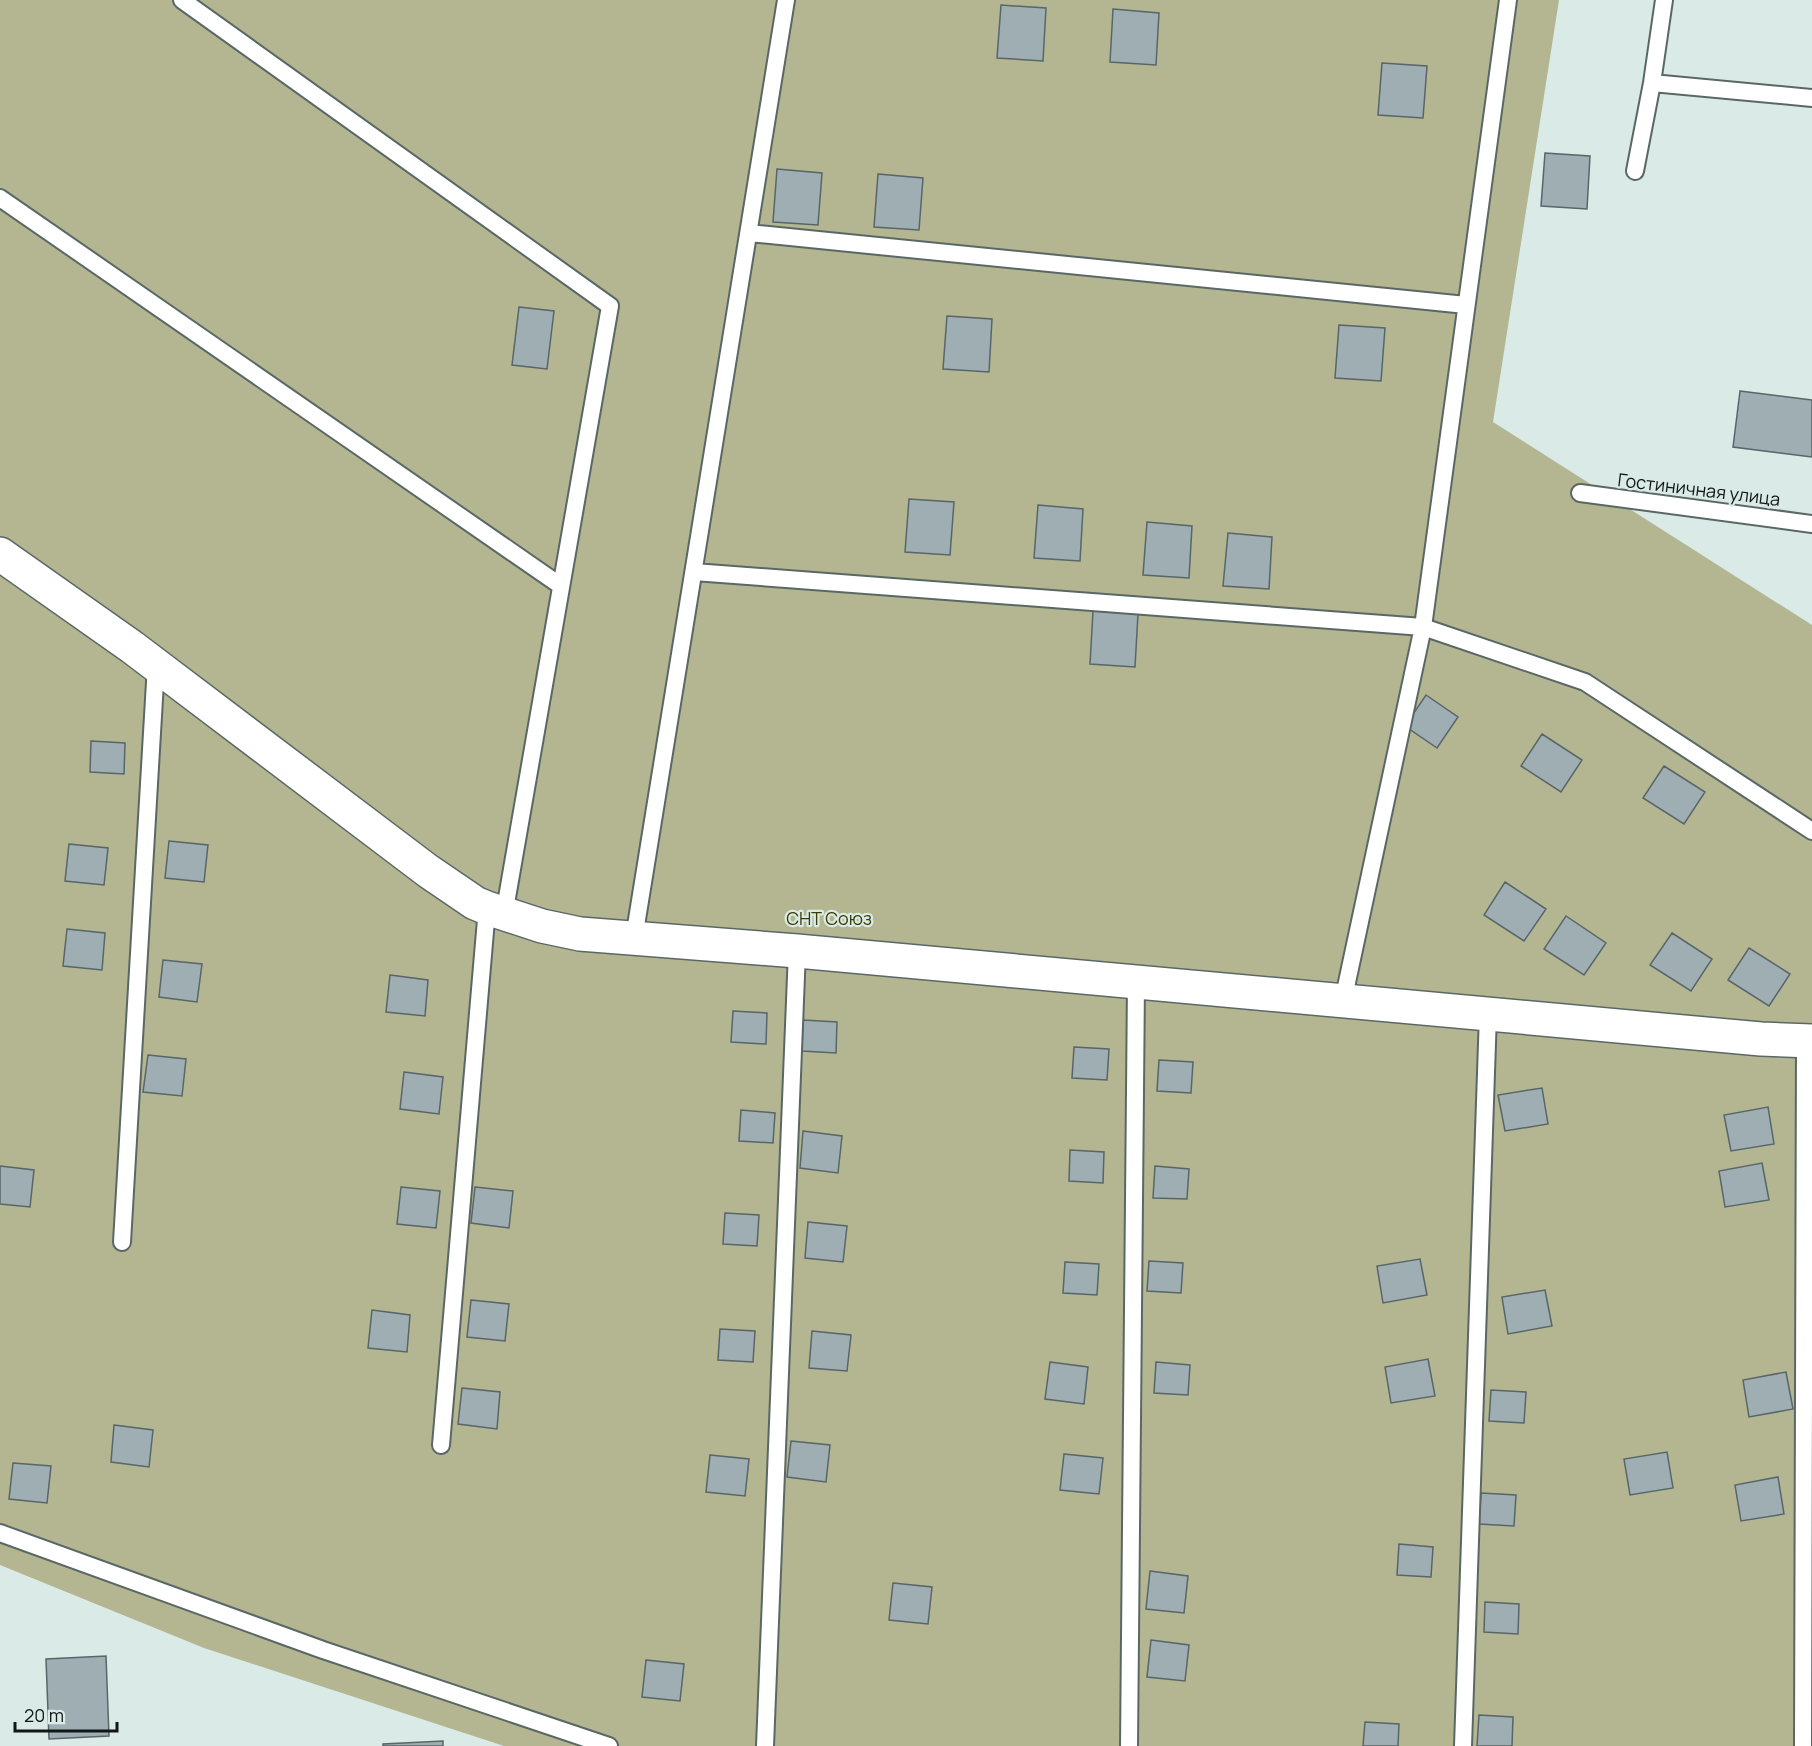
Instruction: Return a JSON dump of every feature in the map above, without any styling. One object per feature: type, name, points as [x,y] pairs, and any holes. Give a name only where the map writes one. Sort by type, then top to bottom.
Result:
[{"type":"street","points":[[0,554],[156,665],[402,853],[475,903],[542,926],[580,934],[797,951],[1761,1039],[1809,1041]]},
{"type":"lane","points":[[182,0],[610,306],[561,586],[496,912],[441,1445]]},
{"type":"lane","points":[[634,938],[786,0]]},
{"type":"lane","points":[[1343,1001],[1423,627],[1508,0]]},
{"type":"lane","points":[[1635,171],[1652,82],[1664,0]]},
{"type":"lane","points":[[1652,82],[1812,98]]},
{"type":"lane","points":[[0,198],[561,586]]},
{"type":"lane","points":[[749,233],[1466,305]]},
{"type":"lane","name":"Гостиничная улица","points":[[1580,494],[1812,524]]},
{"type":"lane","points":[[693,572],[1423,627],[1585,682],[1812,831]]},
{"type":"lane","points":[[122,1242],[156,665]]},
{"type":"lane","points":[[765,1746],[797,951]]},
{"type":"lane","points":[[1129,1746],[1136,982]]},
{"type":"lane","points":[[1463,1746],[1488,1014]]},
{"type":"lane","points":[[1803,1746],[1809,1041]]},
{"type":"lane","points":[[0,1533],[323,1650],[609,1746]]},
{"type":"green space","name":"СНТ Союз","points":[[0,0],[1559,0],[1493,422],[1812,625],[1812,1746],[504,1746],[204,1648],[0,1565]]},
{"type":"building","points":[[1001,5],[1046,8],[1043,61],[997,58]]},
{"type":"building","points":[[1113,9],[1159,13],[1156,65],[1110,62]]},
{"type":"building","points":[[1382,63],[1427,66],[1423,118],[1378,115]]},
{"type":"building","points":[[1545,153],[1590,156],[1587,209],[1541,206]]},
{"type":"building","points":[[777,169],[822,173],[818,225],[773,222]]},
{"type":"building","points":[[878,174],[923,178],[919,230],[874,227]]},
{"type":"building","points":[[519,307],[554,311],[547,369],[512,365]]},
{"type":"building","points":[[947,316],[992,319],[989,372],[943,369]]},
{"type":"building","points":[[1339,325],[1385,328],[1381,381],[1335,378]]},
{"type":"building","points":[[1740,391],[1812,400],[1812,457],[1733,447]]},
{"type":"building","points":[[909,499],[954,502],[950,555],[905,552]]},
{"type":"building","points":[[1038,505],[1083,509],[1080,561],[1034,558]]},
{"type":"building","points":[[1147,522],[1192,526],[1189,578],[1143,575]]},
{"type":"building","points":[[1228,533],[1272,537],[1269,589],[1223,586]]},
{"type":"building","points":[[1093,611],[1138,614],[1135,667],[1090,664]]},
{"type":"building","points":[[1426,695],[1458,717],[1437,748],[1405,726]]},
{"type":"building","points":[[1542,734],[1582,760],[1561,792],[1521,766]]},
{"type":"building","points":[[91,741],[125,743],[124,774],[90,772]]},
{"type":"building","points":[[1664,766],[1705,792],[1684,824],[1643,798]]},
{"type":"building","points":[[169,841],[208,845],[204,882],[165,878]]},
{"type":"building","points":[[69,844],[108,848],[104,885],[65,881]]},
{"type":"building","points":[[1505,882],[1546,909],[1524,941],[1484,915]]},
{"type":"building","points":[[1566,916],[1606,943],[1584,975],[1544,949]]},
{"type":"building","points":[[67,929],[105,933],[102,970],[63,966]]},
{"type":"building","points":[[1672,933],[1712,959],[1691,991],[1650,965]]},
{"type":"building","points":[[1749,948],[1790,974],[1769,1006],[1728,980]]},
{"type":"building","points":[[163,960],[202,964],[197,1002],[159,997]]},
{"type":"building","points":[[390,975],[428,980],[425,1016],[386,1012]]},
{"type":"building","points":[[733,1011],[767,1013],[766,1044],[731,1042]]},
{"type":"building","points":[[803,1020],[837,1022],[836,1053],[802,1051]]},
{"type":"building","points":[[1074,1047],[1109,1049],[1107,1080],[1072,1078]]},
{"type":"building","points":[[148,1055],[186,1059],[182,1096],[143,1092]]},
{"type":"building","points":[[1159,1060],[1193,1062],[1191,1093],[1157,1091]]},
{"type":"building","points":[[404,1072],[443,1077],[439,1114],[400,1109]]},
{"type":"building","points":[[1542,1088],[1548,1124],[1505,1131],[1498,1095]]},
{"type":"building","points":[[1768,1107],[1774,1144],[1731,1151],[1724,1115]]},
{"type":"building","points":[[741,1110],[775,1113],[773,1143],[739,1141]]},
{"type":"building","points":[[803,1131],[842,1136],[838,1173],[800,1168]]},
{"type":"building","points":[[1070,1150],[1104,1152],[1103,1183],[1069,1181]]},
{"type":"building","points":[[1762,1163],[1769,1200],[1725,1207],[1719,1171]]},
{"type":"building","points":[[0,1166],[34,1170],[30,1207],[0,1204]]},
{"type":"building","points":[[1155,1166],[1189,1169],[1187,1199],[1153,1198]]},
{"type":"building","points":[[401,1187],[440,1191],[436,1228],[397,1224]]},
{"type":"building","points":[[475,1187],[513,1191],[509,1228],[471,1223]]},
{"type":"building","points":[[725,1213],[759,1215],[757,1246],[723,1244]]},
{"type":"building","points":[[808,1222],[847,1226],[843,1262],[805,1258]]},
{"type":"building","points":[[1420,1259],[1427,1295],[1383,1303],[1377,1266]]},
{"type":"building","points":[[1149,1261],[1183,1263],[1181,1293],[1147,1291]]},
{"type":"building","points":[[1065,1262],[1099,1264],[1097,1295],[1063,1293]]},
{"type":"building","points":[[1545,1290],[1552,1326],[1508,1334],[1502,1297]]},
{"type":"building","points":[[471,1300],[509,1304],[505,1341],[467,1337]]},
{"type":"building","points":[[372,1310],[410,1315],[407,1352],[368,1348]]},
{"type":"building","points":[[720,1329],[755,1331],[753,1362],[718,1360]]},
{"type":"building","points":[[812,1331],[851,1335],[847,1371],[809,1368]]},
{"type":"building","points":[[1428,1359],[1435,1396],[1391,1403],[1385,1367]]},
{"type":"building","points":[[1050,1362],[1088,1367],[1084,1404],[1045,1399]]},
{"type":"building","points":[[1156,1362],[1190,1365],[1188,1395],[1154,1393]]},
{"type":"building","points":[[1786,1372],[1793,1409],[1749,1417],[1743,1380]]},
{"type":"building","points":[[462,1388],[500,1392],[497,1429],[458,1424]]},
{"type":"building","points":[[1491,1390],[1526,1392],[1524,1423],[1489,1421]]},
{"type":"building","points":[[114,1425],[153,1430],[149,1467],[111,1462]]},
{"type":"building","points":[[791,1441],[830,1445],[826,1482],[787,1477]]},
{"type":"building","points":[[1667,1452],[1673,1488],[1630,1495],[1624,1459]]},
{"type":"building","points":[[1064,1454],[1103,1458],[1099,1494],[1060,1490]]},
{"type":"building","points":[[710,1455],[749,1459],[745,1496],[706,1492]]},
{"type":"building","points":[[13,1463],[51,1466],[47,1503],[9,1499]]},
{"type":"building","points":[[1778,1477],[1784,1514],[1741,1521],[1735,1485]]},
{"type":"building","points":[[1481,1493],[1516,1495],[1514,1526],[1479,1524]]},
{"type":"building","points":[[1399,1544],[1433,1547],[1431,1577],[1397,1575]]},
{"type":"building","points":[[1150,1571],[1188,1576],[1184,1613],[1146,1609]]},
{"type":"building","points":[[893,1583],[932,1587],[928,1624],[889,1620]]},
{"type":"building","points":[[1485,1602],[1519,1604],[1518,1634],[1484,1632]]},
{"type":"building","points":[[1151,1640],[1189,1645],[1185,1681],[1147,1677]]},
{"type":"building","points":[[106,1656],[109,1736],[49,1739],[46,1659]]},
{"type":"building","points":[[646,1660],[684,1664],[680,1701],[642,1697]]},
{"type":"building","points":[[1479,1715],[1513,1717],[1512,1746],[1477,1746]]},
{"type":"building","points":[[1365,1722],[1399,1724],[1398,1746],[1363,1746]]},
{"type":"building","points":[[443,1741],[443,1746],[383,1746],[383,1744]]}]
